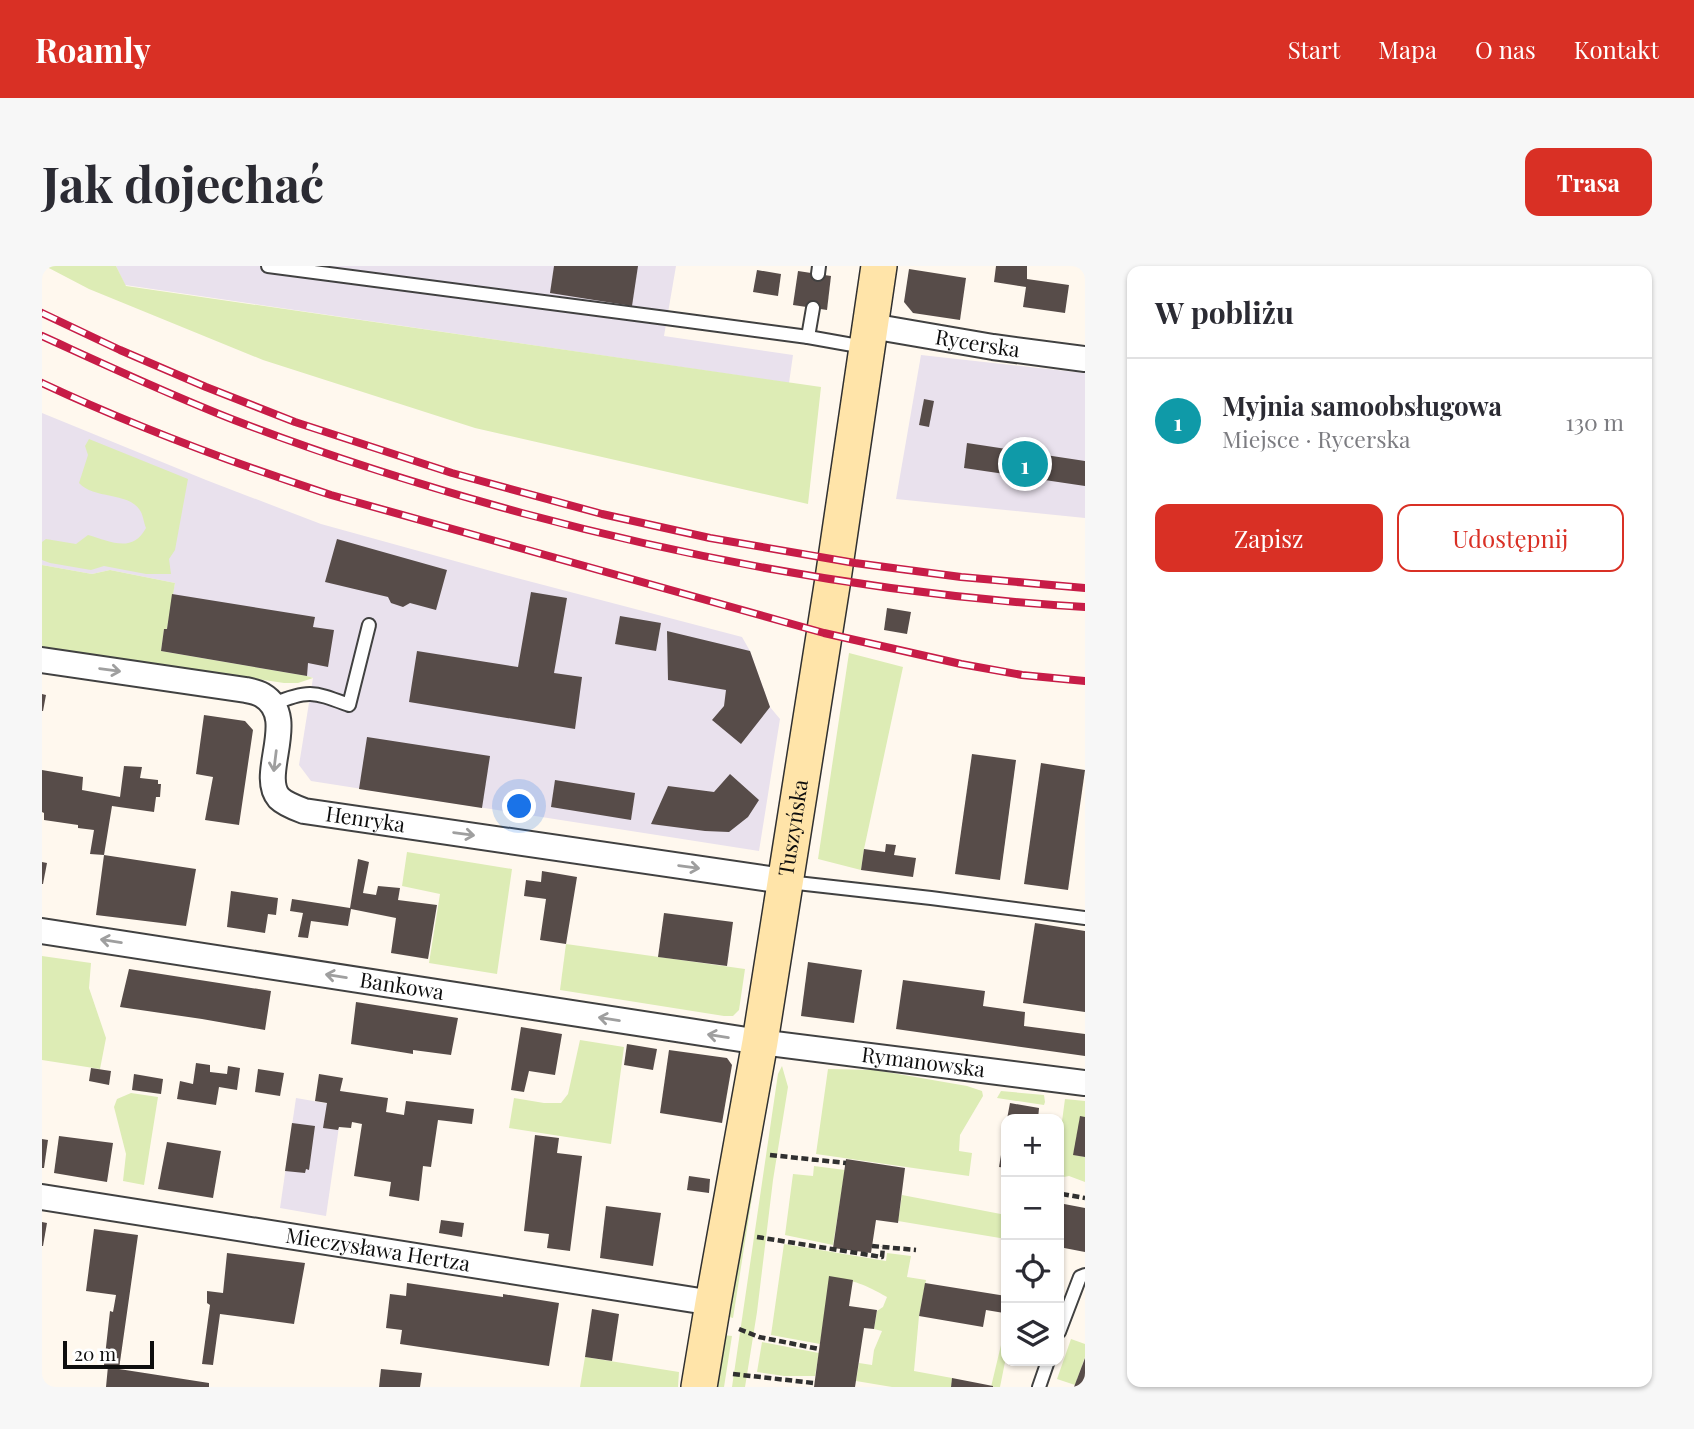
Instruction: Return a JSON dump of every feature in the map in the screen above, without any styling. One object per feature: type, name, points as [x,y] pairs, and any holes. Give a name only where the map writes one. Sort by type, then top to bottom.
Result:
[{"type":"street","name":"Tuszyńska","points":[[714,1380],[713,1303],[760,1042],[879,266]]},
{"type":"street","name":"Rycerska","points":[[869,337],[993,346],[1085,359]]},
{"type":"street","points":[[42,660],[246,690],[261,694],[273,704]]},
{"type":"street","name":"Henryka","points":[[273,704],[279,730],[273,786],[279,798],[304,811],[785,881]]},
{"type":"street","name":"Bankowa","points":[[42,931],[760,1042]]},
{"type":"street","name":"Rymanowska","points":[[760,1042],[1085,1083]]},
{"type":"street","name":"Mieczysława Hertza","points":[[42,1197],[713,1303]]},
{"type":"lane","points":[[268,266],[808,337],[869,337]]},
{"type":"lane","points":[[808,337],[813,308]]},
{"type":"lane","points":[[273,704],[296,694],[311,693],[349,705],[369,625]]},
{"type":"lane","points":[[785,881],[1085,918]]},
{"type":"lane","points":[[1064,1318],[1080,1277],[1085,1275]]},
{"type":"lane","points":[[1039,1387],[1046,1366]]},
{"type":"path","points":[[762,1154],[846,1163]]},
{"type":"path","points":[[1064,1194],[1085,1198]]},
{"type":"path","points":[[750,1236],[883,1257],[883,1247]]},
{"type":"path","points":[[872,1246],[916,1250]]},
{"type":"path","points":[[736,1328],[759,1337],[819,1349]]},
{"type":"path","points":[[714,1380],[814,1382]]},
{"type":"shaded area","points":[[116,266],[676,266],[664,336],[793,355],[789,383],[125,285]]},
{"type":"shaded area","points":[[921,355],[1085,373],[1085,518],[896,499]]},
{"type":"shaded area","points":[[42,413],[321,524],[742,637],[750,651],[770,707],[780,719],[759,851],[311,781],[299,765],[313,678],[161,651],[175,583],[110,570],[92,574],[42,565]]},
{"type":"shaded area","points":[[296,1098],[342,1106],[326,1216],[280,1208]]},
{"type":"green space","points":[[45,266],[116,266],[126,286],[821,387],[808,504],[475,428],[263,360],[89,289]]},
{"type":"green space","points":[[89,439],[188,479],[175,550],[169,559],[171,574],[146,574],[104,566],[91,570],[42,560],[42,542],[46,539],[76,544],[88,535],[120,544],[134,541],[146,528],[136,505],[121,498],[93,492],[79,483],[88,455],[85,446]]},
{"type":"green space","points":[[42,565],[92,574],[110,570],[175,583],[161,651],[313,678],[298,683],[284,683],[42,647]]},
{"type":"green space","points":[[849,653],[903,667],[861,870],[818,859]]},
{"type":"green space","points":[[407,852],[512,869],[497,974],[429,963],[440,894],[402,886]]},
{"type":"green space","points":[[566,944],[745,969],[739,1010],[733,1016],[724,1016],[560,990]]},
{"type":"green space","points":[[42,956],[91,963],[89,988],[106,1038],[100,1069],[42,1060]]},
{"type":"green space","points":[[580,1040],[624,1047],[611,1144],[509,1128],[514,1098],[561,1103],[568,1094]]},
{"type":"green space","points":[[782,1066],[788,1087],[773,1180],[757,1312],[745,1387],[732,1387],[778,1074]]},
{"type":"green space","points":[[828,1069],[875,1070],[982,1091],[983,1096],[960,1135],[959,1151],[972,1153],[969,1176],[816,1154]]},
{"type":"green space","points":[[772,1070],[733,1318],[726,1316]]},
{"type":"green space","points":[[1001,1091],[1044,1095],[1045,1102],[1044,1105],[997,1098]]},
{"type":"green space","points":[[131,1093],[158,1097],[144,1185],[123,1181],[126,1154],[114,1107],[117,1099]]},
{"type":"green space","points":[[1065,1099],[1085,1101],[1085,1117],[1080,1117],[1075,1155],[1085,1157],[1085,1182],[1069,1176],[1064,1177]]},
{"type":"green space","points":[[814,1166],[845,1170],[833,1245],[785,1235],[793,1174],[813,1176]]},
{"type":"green space","points":[[902,1195],[1001,1214],[1001,1238],[898,1221]]},
{"type":"green space","points":[[784,1244],[886,1261],[887,1253],[911,1256],[907,1277],[926,1280],[919,1316],[914,1371],[952,1378],[951,1387],[892,1387],[856,1381],[859,1363],[872,1365],[874,1350],[882,1331],[874,1329],[877,1311],[883,1307],[887,1297],[853,1282],[830,1277],[820,1344],[771,1335]]},
{"type":"green space","points":[[723,1335],[732,1336],[724,1387],[715,1387]]},
{"type":"green space","points":[[1071,1339],[1085,1344],[1085,1357],[1075,1385],[1057,1379],[1062,1366],[1064,1366]]},
{"type":"green space","points":[[762,1342],[819,1353],[815,1376],[784,1376],[757,1372]]},
{"type":"green space","points":[[1001,1345],[1001,1366],[1004,1366],[1000,1387],[991,1387]]},
{"type":"green space","points":[[585,1357],[679,1372],[678,1387],[580,1387]]},
{"type":"building","points":[[554,266],[638,266],[632,306],[550,293]]},
{"type":"building","points":[[996,266],[1027,266],[1027,279],[1069,285],[1065,313],[1023,307],[1026,287],[994,282]]},
{"type":"building","points":[[909,269],[966,278],[960,320],[913,313],[904,302]]},
{"type":"building","points":[[757,270],[781,274],[778,296],[753,292]]},
{"type":"building","points":[[798,271],[831,276],[827,310],[793,305]]},
{"type":"building","points":[[924,399],[934,401],[929,427],[919,425]]},
{"type":"building","points":[[967,443],[1085,461],[1085,486],[964,468]]},
{"type":"building","points":[[337,539],[447,570],[436,610],[410,603],[403,607],[391,603],[388,597],[325,582]]},
{"type":"building","points":[[531,592],[567,598],[554,673],[582,677],[575,729],[409,702],[417,651],[518,667]]},
{"type":"building","points":[[172,594],[315,617],[313,627],[334,630],[328,667],[308,663],[307,676],[161,651]]},
{"type":"building","points":[[887,608],[911,612],[907,634],[884,630]]},
{"type":"building","points":[[620,616],[661,623],[656,651],[615,644]]},
{"type":"building","points":[[667,631],[750,651],[770,707],[741,744],[712,720],[724,706],[726,690],[668,680]]},
{"type":"building","points":[[42,694],[46,695],[43,711],[42,711]]},
{"type":"building","points":[[204,715],[245,721],[253,730],[239,825],[205,820],[213,777],[196,774]]},
{"type":"building","points":[[367,737],[490,756],[482,808],[359,789]]},
{"type":"building","points":[[972,754],[1016,760],[1000,880],[955,874]]},
{"type":"building","points":[[1041,763],[1085,770],[1068,890],[1024,884]]},
{"type":"building","points":[[124,766],[142,767],[140,778],[158,780],[158,784],[161,784],[160,797],[156,797],[154,812],[112,806],[104,855],[90,854],[94,830],[44,820],[42,770],[83,777],[82,790],[120,797]]},
{"type":"building","points":[[730,774],[759,800],[748,817],[729,832],[651,824],[668,786],[714,792]]},
{"type":"building","points":[[555,780],[635,793],[631,820],[551,807]]},
{"type":"building","points":[[886,844],[896,845],[894,855],[916,858],[913,877],[861,870],[864,849],[885,852]]},
{"type":"building","points":[[104,855],[196,869],[186,926],[96,915]]},
{"type":"building","points":[[358,859],[369,862],[363,893],[376,895],[378,886],[400,888],[398,900],[437,905],[428,959],[391,953],[396,918],[351,909],[348,926],[311,921],[308,938],[298,937],[303,913],[290,911],[292,899],[350,908]]},
{"type":"building","points":[[42,862],[47,863],[43,884],[42,884]]},
{"type":"building","points":[[542,871],[577,877],[566,944],[540,940],[546,899],[524,896],[526,880],[541,882]]},
{"type":"building","points":[[231,891],[278,898],[276,915],[268,914],[265,933],[227,927]]},
{"type":"building","points":[[664,913],[733,922],[727,966],[658,957]]},
{"type":"building","points":[[1035,923],[1085,931],[1085,1012],[1023,1003]]},
{"type":"building","points":[[808,962],[862,970],[854,1023],[801,1016]]},
{"type":"building","points":[[129,969],[271,991],[265,1030],[120,1007]]},
{"type":"building","points":[[903,980],[985,991],[983,1006],[1025,1012],[1024,1026],[1085,1034],[1085,1056],[896,1029]]},
{"type":"building","points":[[356,1002],[458,1018],[451,1055],[413,1050],[413,1054],[351,1044]]},
{"type":"building","points":[[521,1027],[562,1034],[555,1075],[529,1071],[524,1092],[511,1090]]},
{"type":"building","points":[[627,1044],[657,1049],[653,1070],[624,1065]]},
{"type":"building","points":[[669,1050],[727,1058],[732,1065],[722,1123],[660,1113]]},
{"type":"building","points":[[196,1063],[210,1065],[210,1072],[227,1074],[228,1066],[240,1068],[237,1090],[219,1087],[216,1105],[177,1099],[180,1081],[193,1084]]},
{"type":"building","points":[[91,1068],[111,1071],[109,1085],[89,1081]]},
{"type":"building","points":[[258,1069],[284,1073],[280,1096],[255,1092]]},
{"type":"building","points":[[134,1074],[163,1079],[161,1094],[132,1090]]},
{"type":"building","points":[[319,1074],[343,1078],[340,1091],[388,1098],[386,1112],[404,1115],[406,1101],[474,1109],[472,1124],[438,1120],[431,1167],[423,1166],[419,1201],[389,1196],[391,1182],[354,1176],[362,1124],[352,1122],[351,1128],[339,1127],[338,1130],[323,1128],[327,1103],[315,1101]]},
{"type":"building","points":[[1010,1103],[1039,1108],[1038,1114],[1008,1114]]},
{"type":"building","points":[[1080,1116],[1085,1117],[1085,1157],[1073,1155]]},
{"type":"building","points":[[292,1123],[315,1126],[309,1170],[306,1169],[305,1173],[285,1171]]},
{"type":"building","points":[[535,1135],[559,1138],[557,1153],[582,1156],[570,1251],[547,1248],[549,1234],[524,1231]]},
{"type":"building","points":[[59,1136],[113,1143],[107,1182],[54,1173]]},
{"type":"building","points":[[42,1139],[48,1140],[44,1168],[42,1168]]},
{"type":"building","points":[[167,1142],[221,1151],[213,1198],[158,1189]]},
{"type":"building","points":[[846,1159],[905,1168],[898,1223],[876,1220],[871,1253],[833,1248]]},
{"type":"building","points":[[689,1176],[710,1179],[709,1193],[687,1190]]},
{"type":"building","points":[[1064,1204],[1085,1208],[1085,1252],[1064,1248]]},
{"type":"building","points":[[606,1206],[661,1213],[653,1266],[600,1258]]},
{"type":"building","points":[[441,1220],[464,1223],[462,1237],[439,1233]]},
{"type":"building","points":[[42,1222],[47,1223],[43,1246],[42,1246]]},
{"type":"building","points":[[94,1229],[138,1235],[119,1369],[209,1383],[209,1387],[106,1387],[108,1366],[104,1365],[110,1311],[113,1312],[116,1295],[86,1291]]},
{"type":"building","points":[[227,1253],[305,1263],[294,1324],[220,1314],[213,1365],[202,1364],[210,1305],[207,1303],[207,1291],[223,1293]]},
{"type":"building","points":[[829,1276],[853,1280],[849,1306],[877,1310],[874,1329],[864,1328],[855,1387],[814,1387]]},
{"type":"building","points":[[407,1283],[559,1303],[549,1366],[400,1344],[402,1330],[386,1328],[390,1294],[406,1296]]},
{"type":"building","points":[[925,1283],[1001,1295],[1001,1312],[986,1310],[983,1327],[919,1316]]},
{"type":"building","points":[[592,1309],[619,1314],[612,1361],[585,1357]]},
{"type":"building","points":[[1085,1358],[1085,1387],[1074,1387]]},
{"type":"building","points":[[381,1369],[422,1373],[420,1387],[379,1387]]},
{"type":"building","points":[[952,1378],[993,1386],[993,1387],[951,1387]]},
{"type":"railway","points":[[42,313],[120,350],[295,422],[452,473],[602,514],[710,538],[855,563],[961,577],[1085,588]]},
{"type":"railway","points":[[42,336],[166,392],[276,436],[451,493],[591,531],[730,561],[872,585],[943,595],[1085,607]]},
{"type":"railway","points":[[42,383],[185,444],[331,495],[824,633],[961,664],[1022,675],[1085,681]]},
{"type":"place","name":"Myjnia samoobsługowa","points":[[1025,464]]}]
